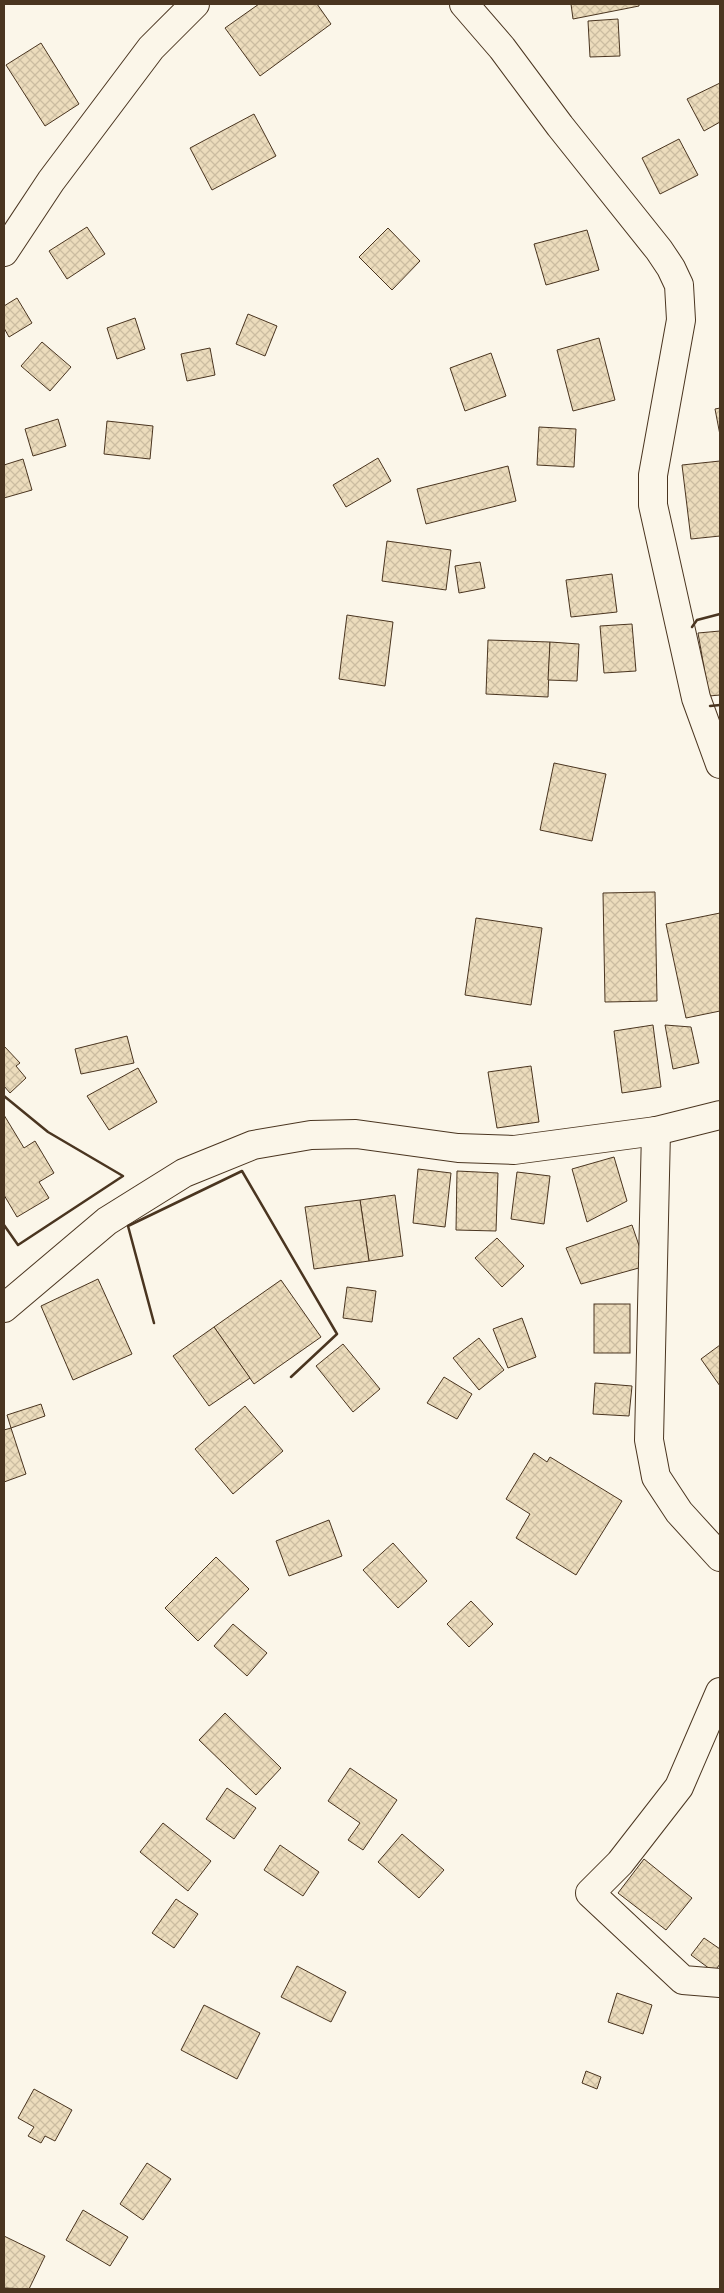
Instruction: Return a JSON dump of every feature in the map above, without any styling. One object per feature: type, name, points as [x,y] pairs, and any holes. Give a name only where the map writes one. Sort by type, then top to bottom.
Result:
[{"type":"street","points":[[4,252],[51,181],[146,56],[194,4]]},
{"type":"street","points":[[464,4],[502,48],[560,126],[659,250],[671,268],[678,285],[681,320],[653,475],[654,505],[696,698],[720,764]]},
{"type":"street","points":[[4,1308],[107,1221],[184,1173],[252,1145],[311,1135],[356,1134],[458,1148],[514,1150],[656,1131],[720,1115]]},
{"type":"street","points":[[656,1131],[649,1440],[656,1477],[679,1512],[720,1557]]},
{"type":"street","points":[[720,1692],[679,1787],[620,1863],[590,1893],[683,1980],[720,1983]]},
{"type":"building","points":[[259,4],[317,4],[331,24],[260,76],[225,28]]},
{"type":"building","points":[[571,4],[639,4],[639,6],[573,19]]},
{"type":"building","points":[[618,19],[620,56],[590,57],[588,21]]},
{"type":"building","points":[[41,43],[79,104],[45,126],[6,65]]},
{"type":"building","points":[[720,83],[720,122],[704,131],[687,99]]},
{"type":"building","points":[[254,114],[276,156],[212,190],[190,148]]},
{"type":"building","points":[[679,139],[698,175],[660,194],[642,158]]},
{"type":"building","points":[[87,227],[105,254],[67,279],[49,251]]},
{"type":"building","points":[[388,228],[420,261],[392,290],[359,257]]},
{"type":"building","points":[[587,230],[599,270],[546,285],[534,244]]},
{"type":"building","points":[[17,298],[32,323],[9,337],[4,328],[4,306]]},
{"type":"building","points":[[248,314],[277,326],[265,356],[236,344]]},
{"type":"building","points":[[135,318],[145,349],[117,359],[107,328]]},
{"type":"building","points":[[599,338],[615,400],[573,411],[557,350]]},
{"type":"building","points":[[42,342],[71,367],[50,391],[21,366]]},
{"type":"building","points":[[210,348],[215,375],[187,381],[181,354]]},
{"type":"building","points":[[491,353],[506,396],[465,411],[450,368]]},
{"type":"building","points":[[720,408],[720,435],[715,409]]},
{"type":"building","points":[[58,419],[66,446],[33,456],[25,429]]},
{"type":"building","points":[[107,421],[153,426],[150,459],[104,454]]},
{"type":"building","points":[[539,427],[576,429],[574,467],[537,465]]},
{"type":"building","points":[[378,458],[391,481],[346,507],[333,485]]},
{"type":"building","points":[[23,459],[32,490],[4,498],[4,465]]},
{"type":"building","points":[[720,461],[720,536],[691,539],[682,465]]},
{"type":"building","points":[[508,466],[516,501],[426,524],[417,489]]},
{"type":"building","points":[[387,541],[451,550],[446,590],[382,581]]},
{"type":"building","points":[[480,562],[485,588],[459,593],[455,566]]},
{"type":"building","points":[[612,574],[617,612],[571,617],[566,580]]},
{"type":"building","points":[[347,615],[393,622],[385,686],[339,679]]},
{"type":"building","points":[[632,624],[636,671],[604,673],[600,626]]},
{"type":"building","points":[[720,631],[720,695],[709,696],[698,633]]},
{"type":"building","points":[[488,640],[550,642],[548,697],[486,694]]},
{"type":"building","points":[[550,642],[579,644],[577,681],[548,680]]},
{"type":"building","points":[[554,763],[606,774],[592,841],[540,830]]},
{"type":"building","points":[[655,892],[657,1001],[605,1002],[603,893]]},
{"type":"building","points":[[720,913],[720,1011],[686,1018],[666,924]]},
{"type":"building","points":[[476,918],[542,928],[531,1005],[465,995]]},
{"type":"building","points":[[653,1025],[661,1087],[622,1093],[614,1031]]},
{"type":"building","points":[[665,1025],[691,1027],[699,1063],[673,1069]]},
{"type":"building","points":[[127,1036],[134,1063],[81,1074],[75,1049]]},
{"type":"building","points":[[4,1046],[20,1063],[16,1066],[26,1078],[10,1093],[4,1086]]},
{"type":"building","points":[[531,1066],[539,1122],[497,1128],[488,1072]]},
{"type":"building","points":[[138,1068],[157,1102],[109,1130],[87,1096]]},
{"type":"building","points":[[4,1115],[24,1148],[35,1141],[54,1173],[39,1182],[49,1198],[17,1217],[4,1195]]},
{"type":"building","points":[[614,1157],[627,1201],[587,1222],[572,1169]]},
{"type":"building","points":[[418,1169],[451,1173],[445,1227],[413,1223]]},
{"type":"building","points":[[457,1171],[498,1173],[496,1231],[456,1230]]},
{"type":"building","points":[[517,1172],[550,1176],[544,1224],[511,1219]]},
{"type":"building","points":[[395,1195],[403,1256],[369,1261],[360,1200]]},
{"type":"building","points":[[360,1200],[369,1261],[314,1269],[305,1207]]},
{"type":"building","points":[[632,1225],[646,1266],[581,1284],[566,1248]]},
{"type":"building","points":[[497,1238],[524,1266],[502,1287],[475,1258]]},
{"type":"building","points":[[98,1279],[132,1354],[73,1380],[41,1306]]},
{"type":"building","points":[[281,1280],[321,1337],[254,1384],[214,1327]]},
{"type":"building","points":[[347,1287],[376,1291],[372,1322],[343,1318]]},
{"type":"building","points":[[594,1304],[630,1304],[630,1353],[594,1353]]},
{"type":"building","points":[[522,1318],[536,1357],[508,1368],[493,1329]]},
{"type":"building","points":[[214,1327],[250,1378],[209,1406],[173,1356]]},
{"type":"building","points":[[479,1338],[504,1370],[479,1390],[453,1358]]},
{"type":"building","points":[[343,1344],[380,1389],[353,1412],[316,1366]]},
{"type":"building","points":[[720,1345],[720,1386],[701,1359]]},
{"type":"building","points":[[444,1377],[472,1394],[457,1419],[427,1403]]},
{"type":"building","points":[[595,1383],[632,1386],[629,1416],[593,1414]]},
{"type":"building","points":[[41,1404],[45,1416],[11,1428],[7,1415]]},
{"type":"building","points":[[245,1406],[283,1451],[233,1494],[195,1449]]},
{"type":"building","points":[[11,1428],[26,1474],[4,1482],[4,1430]]},
{"type":"building","points":[[534,1453],[547,1462],[550,1457],[622,1501],[576,1575],[516,1538],[530,1514],[506,1499]]},
{"type":"building","points":[[329,1520],[342,1556],[289,1576],[276,1541]]},
{"type":"building","points":[[393,1543],[427,1581],[398,1608],[363,1570]]},
{"type":"building","points":[[216,1557],[249,1589],[198,1641],[165,1608]]},
{"type":"building","points":[[471,1601],[493,1624],[469,1647],[447,1624]]},
{"type":"building","points":[[233,1624],[267,1653],[247,1676],[214,1646]]},
{"type":"building","points":[[225,1713],[281,1768],[256,1795],[199,1740]]},
{"type":"building","points":[[350,1768],[397,1800],[363,1850],[348,1840],[360,1823],[328,1801]]},
{"type":"building","points":[[227,1788],[256,1808],[234,1839],[206,1819]]},
{"type":"building","points":[[163,1823],[211,1861],[188,1891],[140,1852]]},
{"type":"building","points":[[402,1834],[444,1870],[419,1898],[378,1862]]},
{"type":"building","points":[[280,1845],[319,1872],[303,1896],[264,1870]]},
{"type":"building","points":[[644,1859],[692,1898],[666,1930],[618,1893]]},
{"type":"building","points":[[176,1899],[198,1914],[174,1948],[152,1933]]},
{"type":"building","points":[[704,1938],[720,1949],[720,1964],[714,1972],[691,1955]]},
{"type":"building","points":[[297,1966],[346,1992],[331,2022],[281,1997]]},
{"type":"building","points":[[617,1993],[652,2005],[643,2034],[608,2022]]},
{"type":"building","points":[[204,2005],[260,2033],[237,2079],[181,2050]]},
{"type":"building","points":[[586,2071],[601,2077],[597,2089],[582,2083]]},
{"type":"building","points":[[34,2089],[72,2110],[55,2141],[45,2136],[41,2143],[28,2136],[34,2127],[18,2118]]},
{"type":"building","points":[[147,2163],[171,2179],[143,2220],[120,2204]]},
{"type":"building","points":[[83,2210],[128,2237],[110,2266],[66,2240]]},
{"type":"building","points":[[4,2236],[45,2256],[29,2289],[4,2288]]},
{"type":"wall","points":[[692,627],[697,620],[720,614]]},
{"type":"wall","points":[[710,706],[720,705]]},
{"type":"wall","points":[[4,1096],[48,1132],[123,1176],[18,1245],[4,1225]]},
{"type":"wall","points":[[154,1323],[128,1226],[242,1171],[337,1334],[291,1377]]}]
